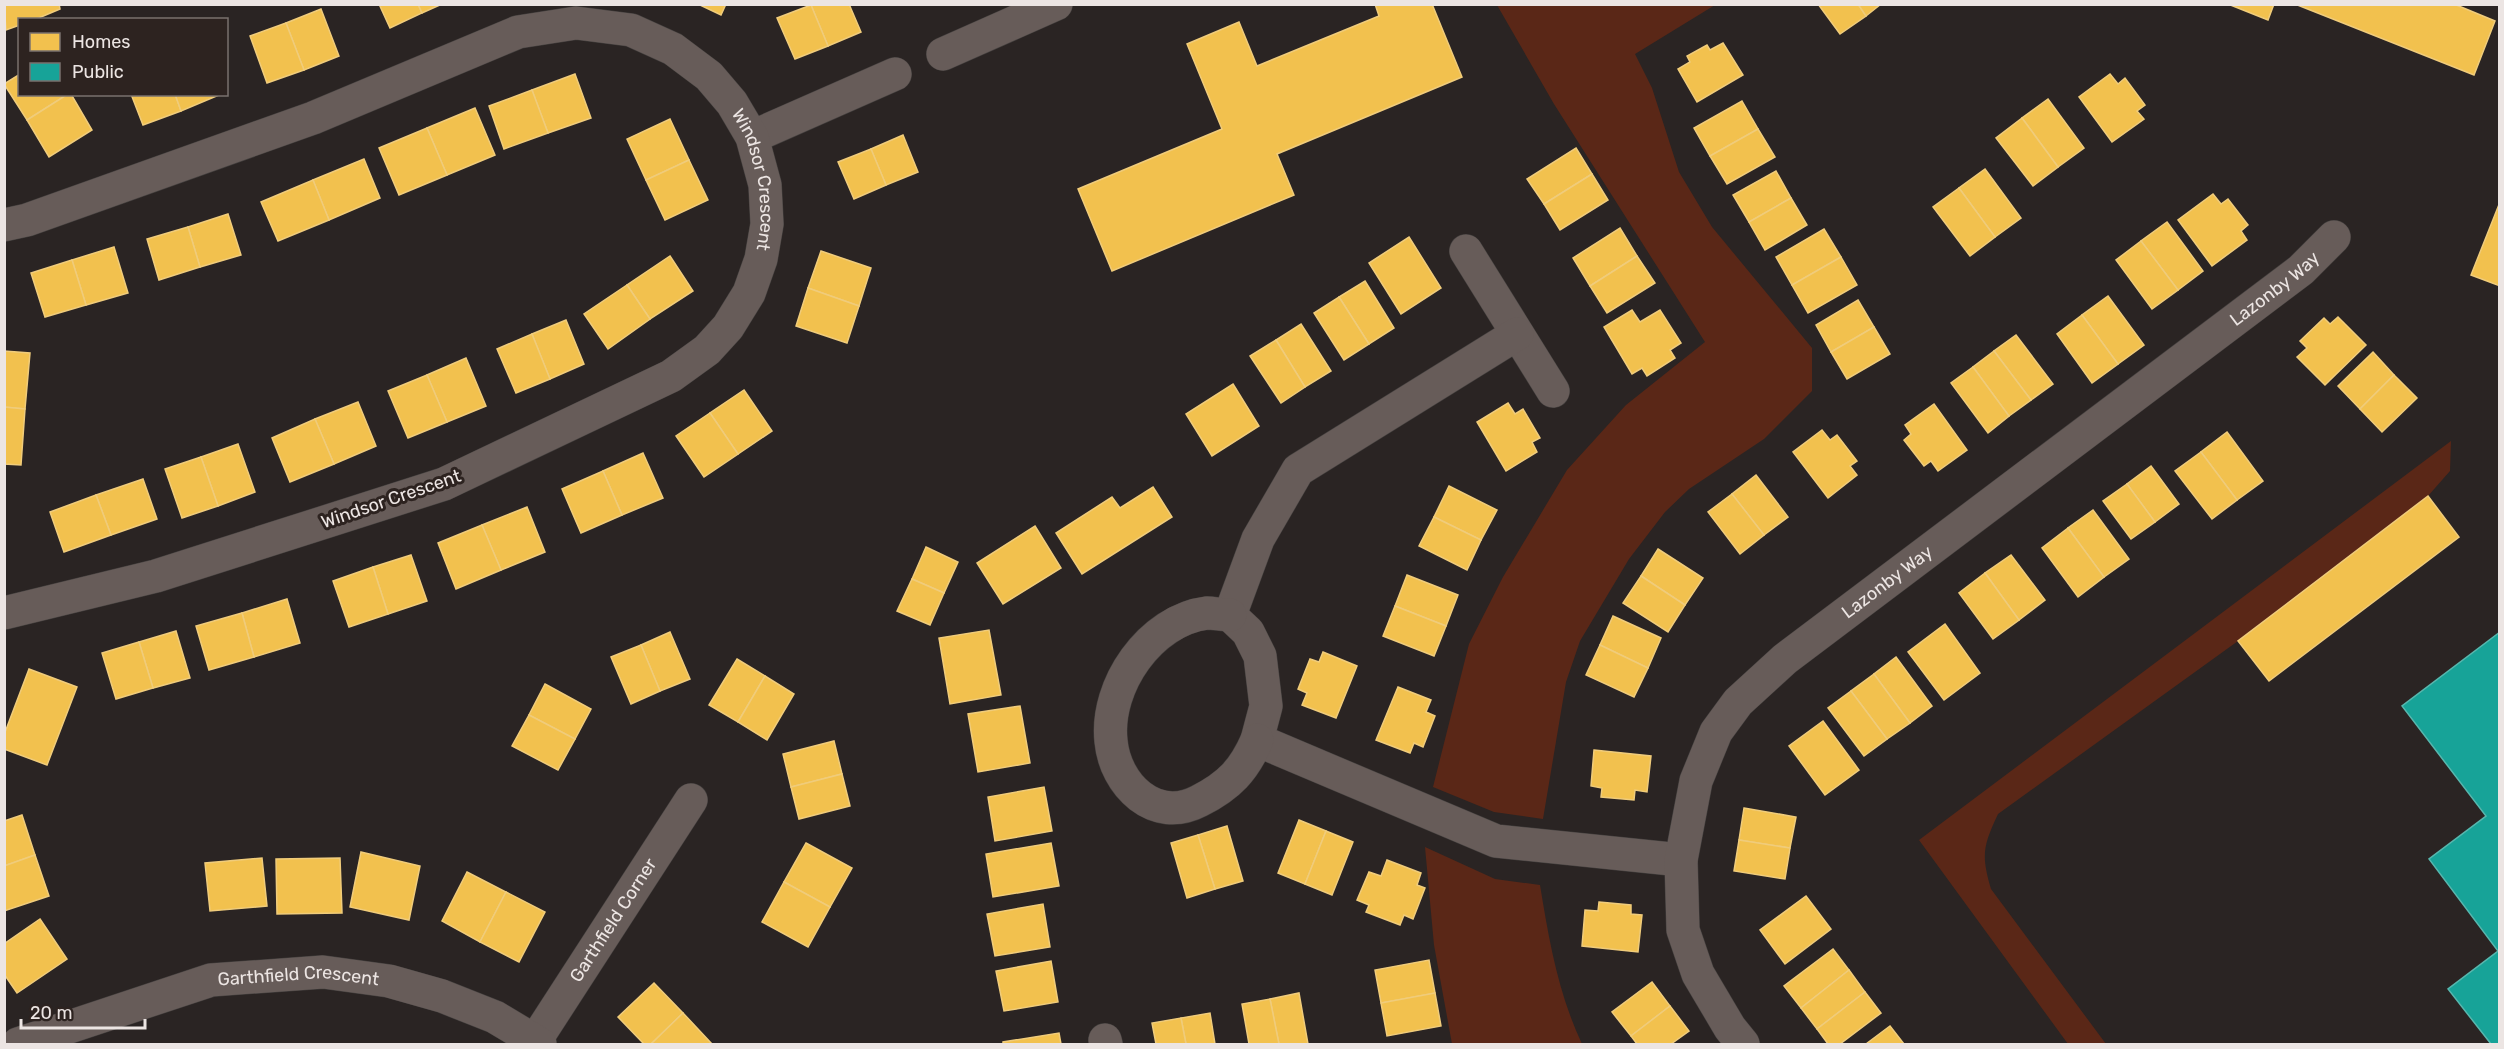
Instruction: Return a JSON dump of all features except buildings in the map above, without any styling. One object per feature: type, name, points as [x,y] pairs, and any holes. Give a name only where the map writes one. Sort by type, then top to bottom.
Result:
[{"type":"street","points":[[943,54],[1056,4]]},
{"type":"street","name":"Windsor Crescent","points":[[4,225],[27,220],[314,118],[518,32],[576,23],[631,30],[673,49],[709,76],[732,103],[752,137],[765,184],[767,224],[761,259],[749,293],[728,327],[707,350],[671,376],[444,484],[156,576],[4,613]]},
{"type":"street","points":[[752,137],[895,74]]},
{"type":"street","name":"Lazonby Way","points":[[1743,1044],[1730,1028],[1698,974],[1683,930],[1681,860],[1696,781],[1716,732],[1738,702],[1785,659],[2301,270],[2334,237]]},
{"type":"street","points":[[1466,251],[1553,391]]},
{"type":"street","points":[[1230,615],[1258,539],[1299,470],[1517,334]]},
{"type":"street","points":[[1207,613],[1230,615],[1248,632],[1260,656],[1266,706],[1257,740],[1247,761],[1222,790],[1194,804],[1166,809],[1143,801],[1129,785],[1116,764],[1111,741],[1111,714],[1123,680],[1135,659],[1154,639],[1178,622],[1207,613]]},
{"type":"street","points":[[1257,740],[1496,841],[1681,860]]},
{"type":"street","name":"Garthfield Corner","points":[[537,1042],[691,800]]},
{"type":"street","name":"Garthfield Crescent","points":[[18,1044],[211,980],[323,972],[389,981],[442,996],[495,1017],[537,1042]]},
{"type":"shaded area","points":[[1497,5],[1715,5],[1635,54],[1652,88],[1679,172],[1712,227],[1812,348],[1812,391],[1764,439],[1689,489],[1665,512],[1629,559],[1580,641],[1566,682],[1543,819],[1494,812],[1433,787],[1469,644],[1503,577],[1567,470],[1626,405],[1705,342],[1554,104]]},
{"type":"shaded area","points":[[2451,441],[2450,471],[2428,496],[2238,641],[1998,814],[1989,834],[1985,851],[1991,889],[2106,1044],[2068,1044],[1919,840]]},
{"type":"shaded area","points":[[1425,847],[1495,879],[1540,885],[1561,986],[1582,1044],[1452,1044],[1434,945]]}]
